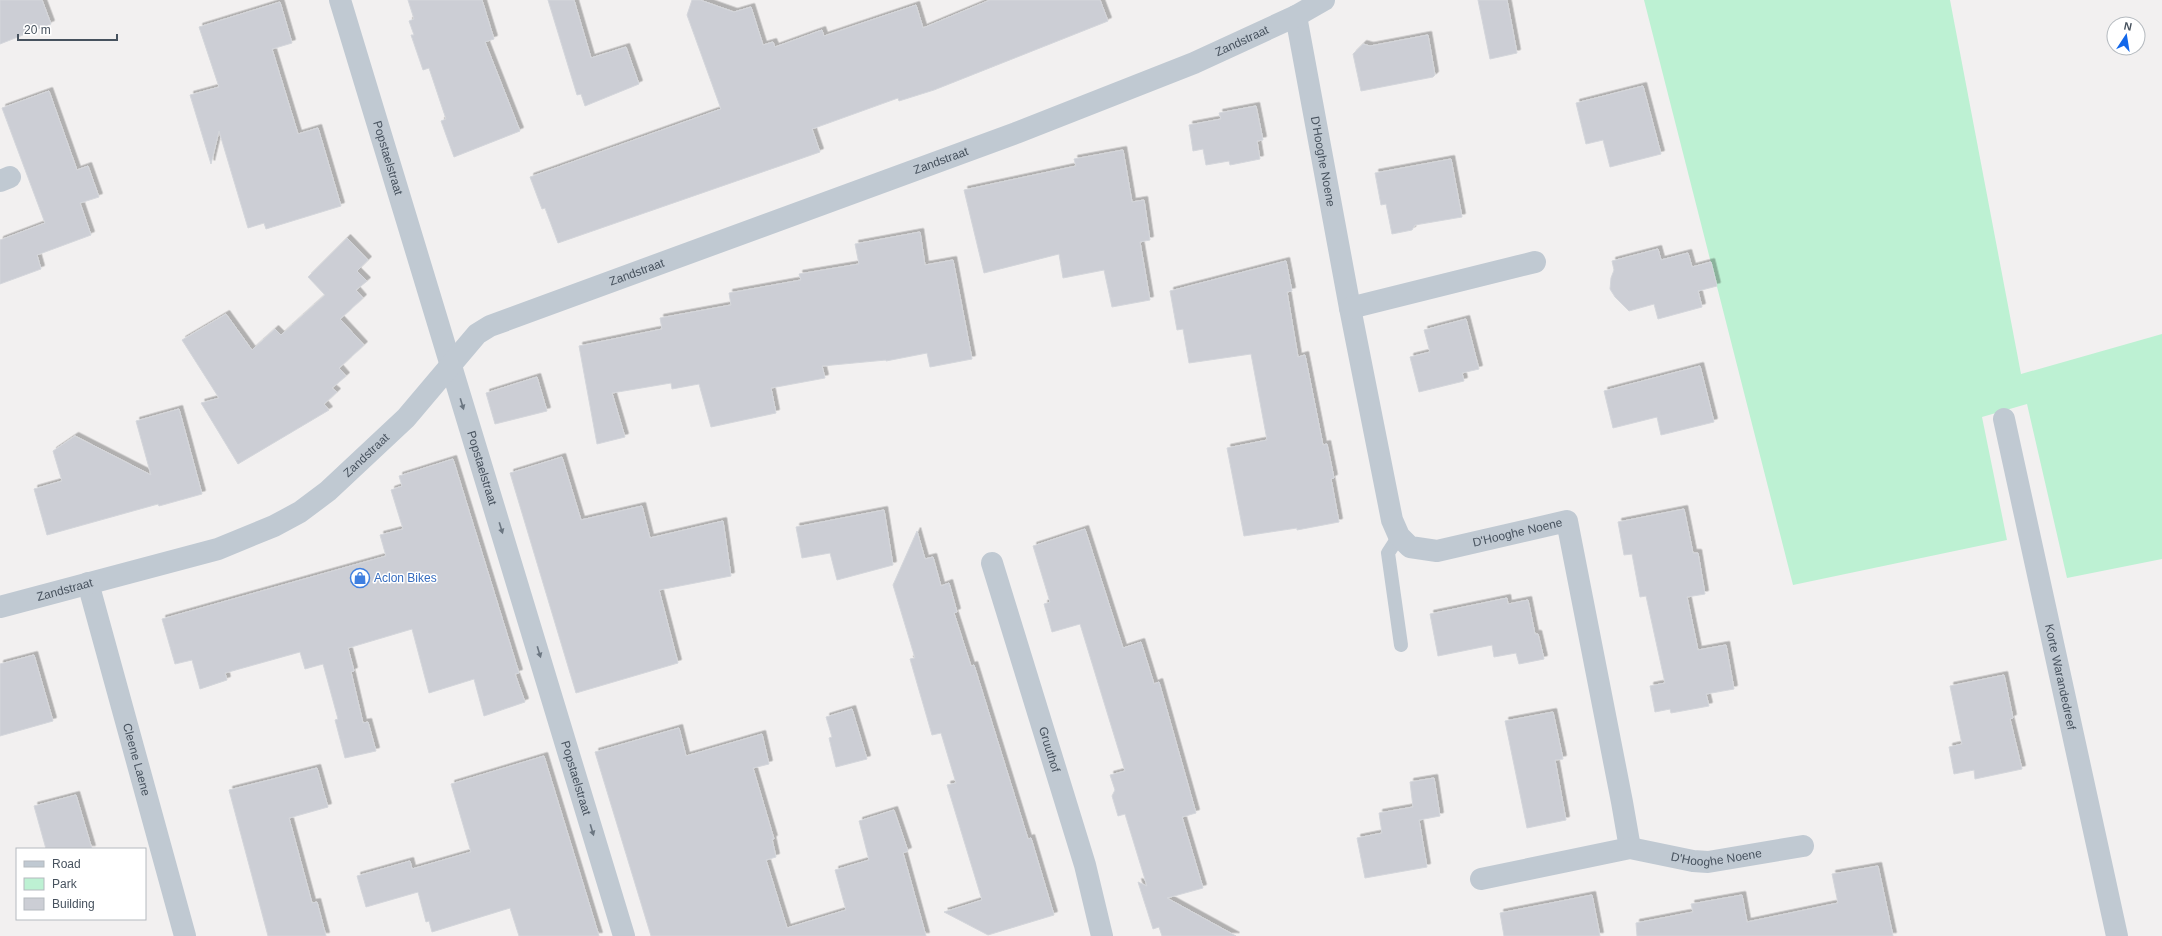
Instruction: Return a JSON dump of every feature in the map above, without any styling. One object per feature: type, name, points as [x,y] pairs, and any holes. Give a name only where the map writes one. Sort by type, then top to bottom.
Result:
[{"type":"street","name":"Popstaelstraat","points":[[340,0],[624,936]]},
{"type":"street","name":"Zandstraat","points":[[0,607],[218,549],[274,526],[300,512],[328,491],[406,418],[477,334],[490,326],[1016,133],[1194,63],[1296,16],[1324,0]]},
{"type":"street","name":"D'Hooghe Noene","points":[[1296,16],[1350,308],[1392,520],[1398,536],[1410,547],[1437,551],[1567,521],[1630,848]]},
{"type":"street","points":[[1350,308],[1535,262]]},
{"type":"street","name":"Korte Warandedreef","points":[[2004,419],[2117,936]]},
{"type":"street","name":"Gruuthof","points":[[992,563],[1084,865],[1102,936]]},
{"type":"street","name":"Cleene Laene","points":[[88,583],[185,936]]},
{"type":"street","name":"D'Hooghe Noene","points":[[1481,879],[1630,848],[1693,861],[1708,862],[1803,846]]},
{"type":"lane","points":[[1398,536],[1388,553],[1401,645]]},
{"type":"green space","points":[[1644,0],[1950,0],[2021,374],[2162,334],[2162,559],[2067,578],[2027,404],[1982,417],[2007,540],[1793,585]]},
{"type":"building","points":[[0,0],[42,0],[51,24],[0,44]]},
{"type":"building","points":[[408,0],[482,0],[494,39],[485,42],[520,131],[454,157],[441,121],[446,119],[429,68],[423,70],[411,35],[414,35],[409,21],[414,19]]},
{"type":"building","points":[[548,0],[574,0],[591,58],[626,47],[639,84],[585,106],[581,94],[577,95]]},
{"type":"building","points":[[692,0],[700,0],[734,12],[751,7],[763,45],[773,42],[775,47],[822,30],[824,36],[916,5],[923,28],[990,0],[1100,0],[1108,21],[934,90],[899,101],[898,98],[812,129],[820,152],[558,243],[545,208],[542,209],[530,177],[721,109],[687,15]]},
{"type":"building","points":[[1478,0],[1507,0],[1517,53],[1490,59]]},
{"type":"building","points":[[280,2],[292,43],[272,49],[298,134],[318,128],[341,206],[266,229],[264,223],[248,228],[219,131],[211,164],[190,95],[219,87],[199,27]]},
{"type":"building","points":[[1428,35],[1435,75],[1433,77],[1361,91],[1353,54],[1363,44],[1370,46]]},
{"type":"building","points":[[1643,86],[1661,154],[1610,167],[1603,140],[1586,144],[1576,103]]},
{"type":"building","points":[[49,91],[77,170],[88,166],[99,197],[80,203],[91,235],[37,255],[41,269],[0,284],[0,240],[45,223],[2,108]]},
{"type":"building","points":[[1256,106],[1263,140],[1257,141],[1260,159],[1230,165],[1229,161],[1206,165],[1203,149],[1193,151],[1189,125],[1221,119],[1219,113]]},
{"type":"building","points":[[1123,150],[1132,202],[1144,200],[1150,240],[1140,242],[1150,300],[1112,307],[1104,270],[1063,278],[1059,254],[984,273],[964,190],[1076,166],[1074,159]]},
{"type":"building","points":[[1451,159],[1462,217],[1415,225],[1412,230],[1392,234],[1386,204],[1381,205],[1375,173]]},
{"type":"building","points":[[920,232],[925,265],[953,260],[972,359],[930,367],[927,353],[886,361],[822,366],[825,378],[771,388],[776,413],[711,427],[699,384],[672,389],[671,383],[612,393],[625,437],[597,444],[579,346],[662,329],[660,318],[731,305],[729,293],[801,280],[799,274],[859,264],[855,244]]},
{"type":"building","points":[[347,238],[368,260],[357,271],[367,281],[356,290],[363,298],[340,319],[364,345],[339,368],[346,376],[332,388],[337,392],[324,404],[329,410],[238,464],[201,403],[219,398],[182,340],[226,314],[252,350],[275,329],[281,335],[325,295],[308,277]]},
{"type":"building","points":[[1658,249],[1661,260],[1688,253],[1692,267],[1711,262],[1717,286],[1698,291],[1702,307],[1658,319],[1654,304],[1629,311],[1615,297],[1610,289],[1611,278],[1614,270],[1612,261]]},
{"type":"building","points":[[1286,261],[1292,291],[1287,292],[1298,357],[1305,355],[1323,445],[1327,444],[1334,478],[1331,479],[1339,522],[1297,530],[1297,528],[1244,536],[1227,448],[1267,440],[1251,354],[1189,363],[1183,329],[1177,330],[1170,291]]},
{"type":"building","points":[[1466,319],[1479,369],[1462,373],[1464,381],[1419,392],[1410,357],[1430,352],[1424,330]]},
{"type":"building","points":[[1700,366],[1714,422],[1661,435],[1657,417],[1613,428],[1604,391]]},
{"type":"building","points":[[537,377],[547,411],[495,424],[486,393]]},
{"type":"building","points":[[179,409],[202,494],[159,506],[158,504],[47,535],[34,489],[62,481],[53,451],[75,436],[151,475],[136,421]]},
{"type":"building","points":[[562,457],[581,520],[642,506],[650,538],[723,521],[731,576],[659,590],[678,663],[576,693],[510,473]]},
{"type":"building","points":[[453,459],[519,673],[515,674],[525,702],[484,716],[474,679],[429,693],[412,629],[348,648],[354,671],[351,672],[363,723],[368,722],[376,751],[345,758],[335,720],[338,719],[323,664],[305,669],[300,652],[225,673],[227,680],[200,689],[192,660],[175,664],[162,619],[386,556],[380,535],[403,529],[391,490],[402,486],[399,476]]},
{"type":"building","points":[[1684,509],[1693,553],[1698,553],[1705,594],[1687,597],[1698,650],[1726,645],[1734,689],[1706,694],[1709,706],[1671,713],[1670,709],[1655,712],[1650,686],[1665,683],[1646,596],[1640,597],[1632,554],[1624,555],[1618,522]]},
{"type":"building","points":[[884,510],[893,565],[837,580],[830,553],[802,558],[796,527]]},
{"type":"building","points":[[1085,529],[1123,648],[1141,642],[1154,684],[1159,682],[1196,813],[1182,817],[1203,888],[1167,898],[1236,936],[1162,936],[1159,927],[1153,929],[1138,882],[1147,886],[1125,814],[1118,816],[1112,796],[1115,790],[1110,775],[1125,771],[1080,624],[1052,632],[1044,604],[1050,602],[1033,546]]},
{"type":"building","points":[[917,531],[925,559],[933,557],[941,586],[949,583],[957,612],[954,613],[971,666],[974,665],[1028,839],[1031,838],[1054,915],[988,935],[944,912],[982,900],[947,785],[956,783],[941,733],[932,735],[910,659],[915,658],[893,585]]},
{"type":"building","points":[[1507,598],[1508,604],[1528,600],[1535,634],[1538,634],[1544,659],[1519,664],[1516,653],[1494,657],[1492,645],[1438,656],[1430,614]]},
{"type":"building","points":[[34,655],[53,721],[0,736],[0,664]]},
{"type":"building","points":[[2004,675],[2013,718],[2010,719],[2022,769],[1975,779],[1974,770],[1954,774],[1949,747],[1962,744],[1950,686]]},
{"type":"building","points":[[852,709],[867,759],[836,767],[829,738],[832,737],[826,717]]},
{"type":"building","points":[[1553,712],[1563,759],[1555,760],[1566,820],[1527,828],[1505,721]]},
{"type":"building","points":[[679,728],[686,756],[762,734],[769,764],[753,768],[774,839],[772,839],[776,857],[766,860],[787,928],[846,910],[835,870],[869,860],[859,821],[894,810],[908,851],[903,853],[926,936],[651,936],[595,752]]},
{"type":"building","points":[[544,756],[599,936],[519,936],[510,908],[432,932],[429,921],[426,922],[418,892],[366,907],[357,876],[410,861],[412,869],[471,852],[451,784]]},
{"type":"building","points":[[317,768],[328,807],[289,818],[312,903],[317,902],[326,936],[268,936],[229,790]]},
{"type":"building","points":[[1434,778],[1440,816],[1419,820],[1427,867],[1365,878],[1357,838],[1382,833],[1379,813],[1413,807],[1410,782]]},
{"type":"building","points":[[76,795],[92,848],[46,848],[34,806]]},
{"type":"building","points":[[1878,866],[1893,936],[1637,936],[1636,923],[1693,912],[1691,904],[1742,895],[1747,922],[1838,903],[1832,874]]},
{"type":"building","points":[[1592,895],[1600,936],[1504,936],[1500,913]]},
{"type":"place","name":"Aclon Bikes","points":[[360,578]]}]
